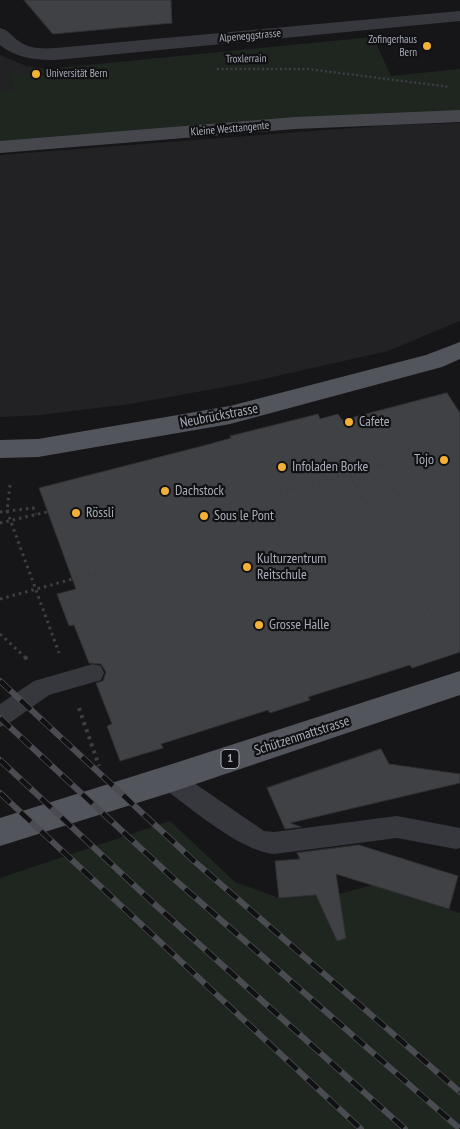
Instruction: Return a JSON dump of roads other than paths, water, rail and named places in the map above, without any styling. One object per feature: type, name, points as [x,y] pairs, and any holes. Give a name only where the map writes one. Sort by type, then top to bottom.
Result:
[{"type":"main road","name":"Kleine Westtangente","points":[[0,147],[295,123],[460,116]]},
{"type":"main road","name":"Neubrückstrasse","points":[[0,449],[38,448],[230,415],[434,361],[460,350]]},
{"type":"main road","name":"Neubrückstrasse","points":[[434,361],[460,359]]},
{"type":"main road","name":"Schützenmattstrasse","points":[[0,832],[170,779],[460,683]]},
{"type":"street","name":"Alpeneggstrasse","points":[[0,34],[17,50],[40,54],[460,16]]},
{"type":"lane","points":[[0,717],[42,688],[92,673]]},
{"type":"lane","points":[[170,779],[253,838],[263,842],[274,843],[397,827],[456,838]]},
{"type":"railway","points":[[0,681],[194,861],[460,1092]]},
{"type":"railway","points":[[0,718],[174,879],[460,1129]]},
{"type":"railway","points":[[0,760],[151,901],[405,1129]]},
{"type":"railway","points":[[0,793],[361,1129]]},
{"type":"place","name":"Zofingerhaus Bern","points":[[427,46]]},
{"type":"place","name":"Universität Bern","points":[[36,74]]},
{"type":"place","name":"Cafete","points":[[349,422]]},
{"type":"place","name":"Tojo","points":[[444,460]]},
{"type":"place","name":"Infoladen Borke","points":[[282,467]]},
{"type":"place","name":"Dachstock","points":[[165,491]]},
{"type":"place","name":"Rössli","points":[[76,513]]},
{"type":"place","name":"Sous le Pont","points":[[204,516]]},
{"type":"place","name":"Kulturzentrum Reitschule","points":[[247,567]]},
{"type":"place","name":"Grosse Halle","points":[[259,625]]}]
